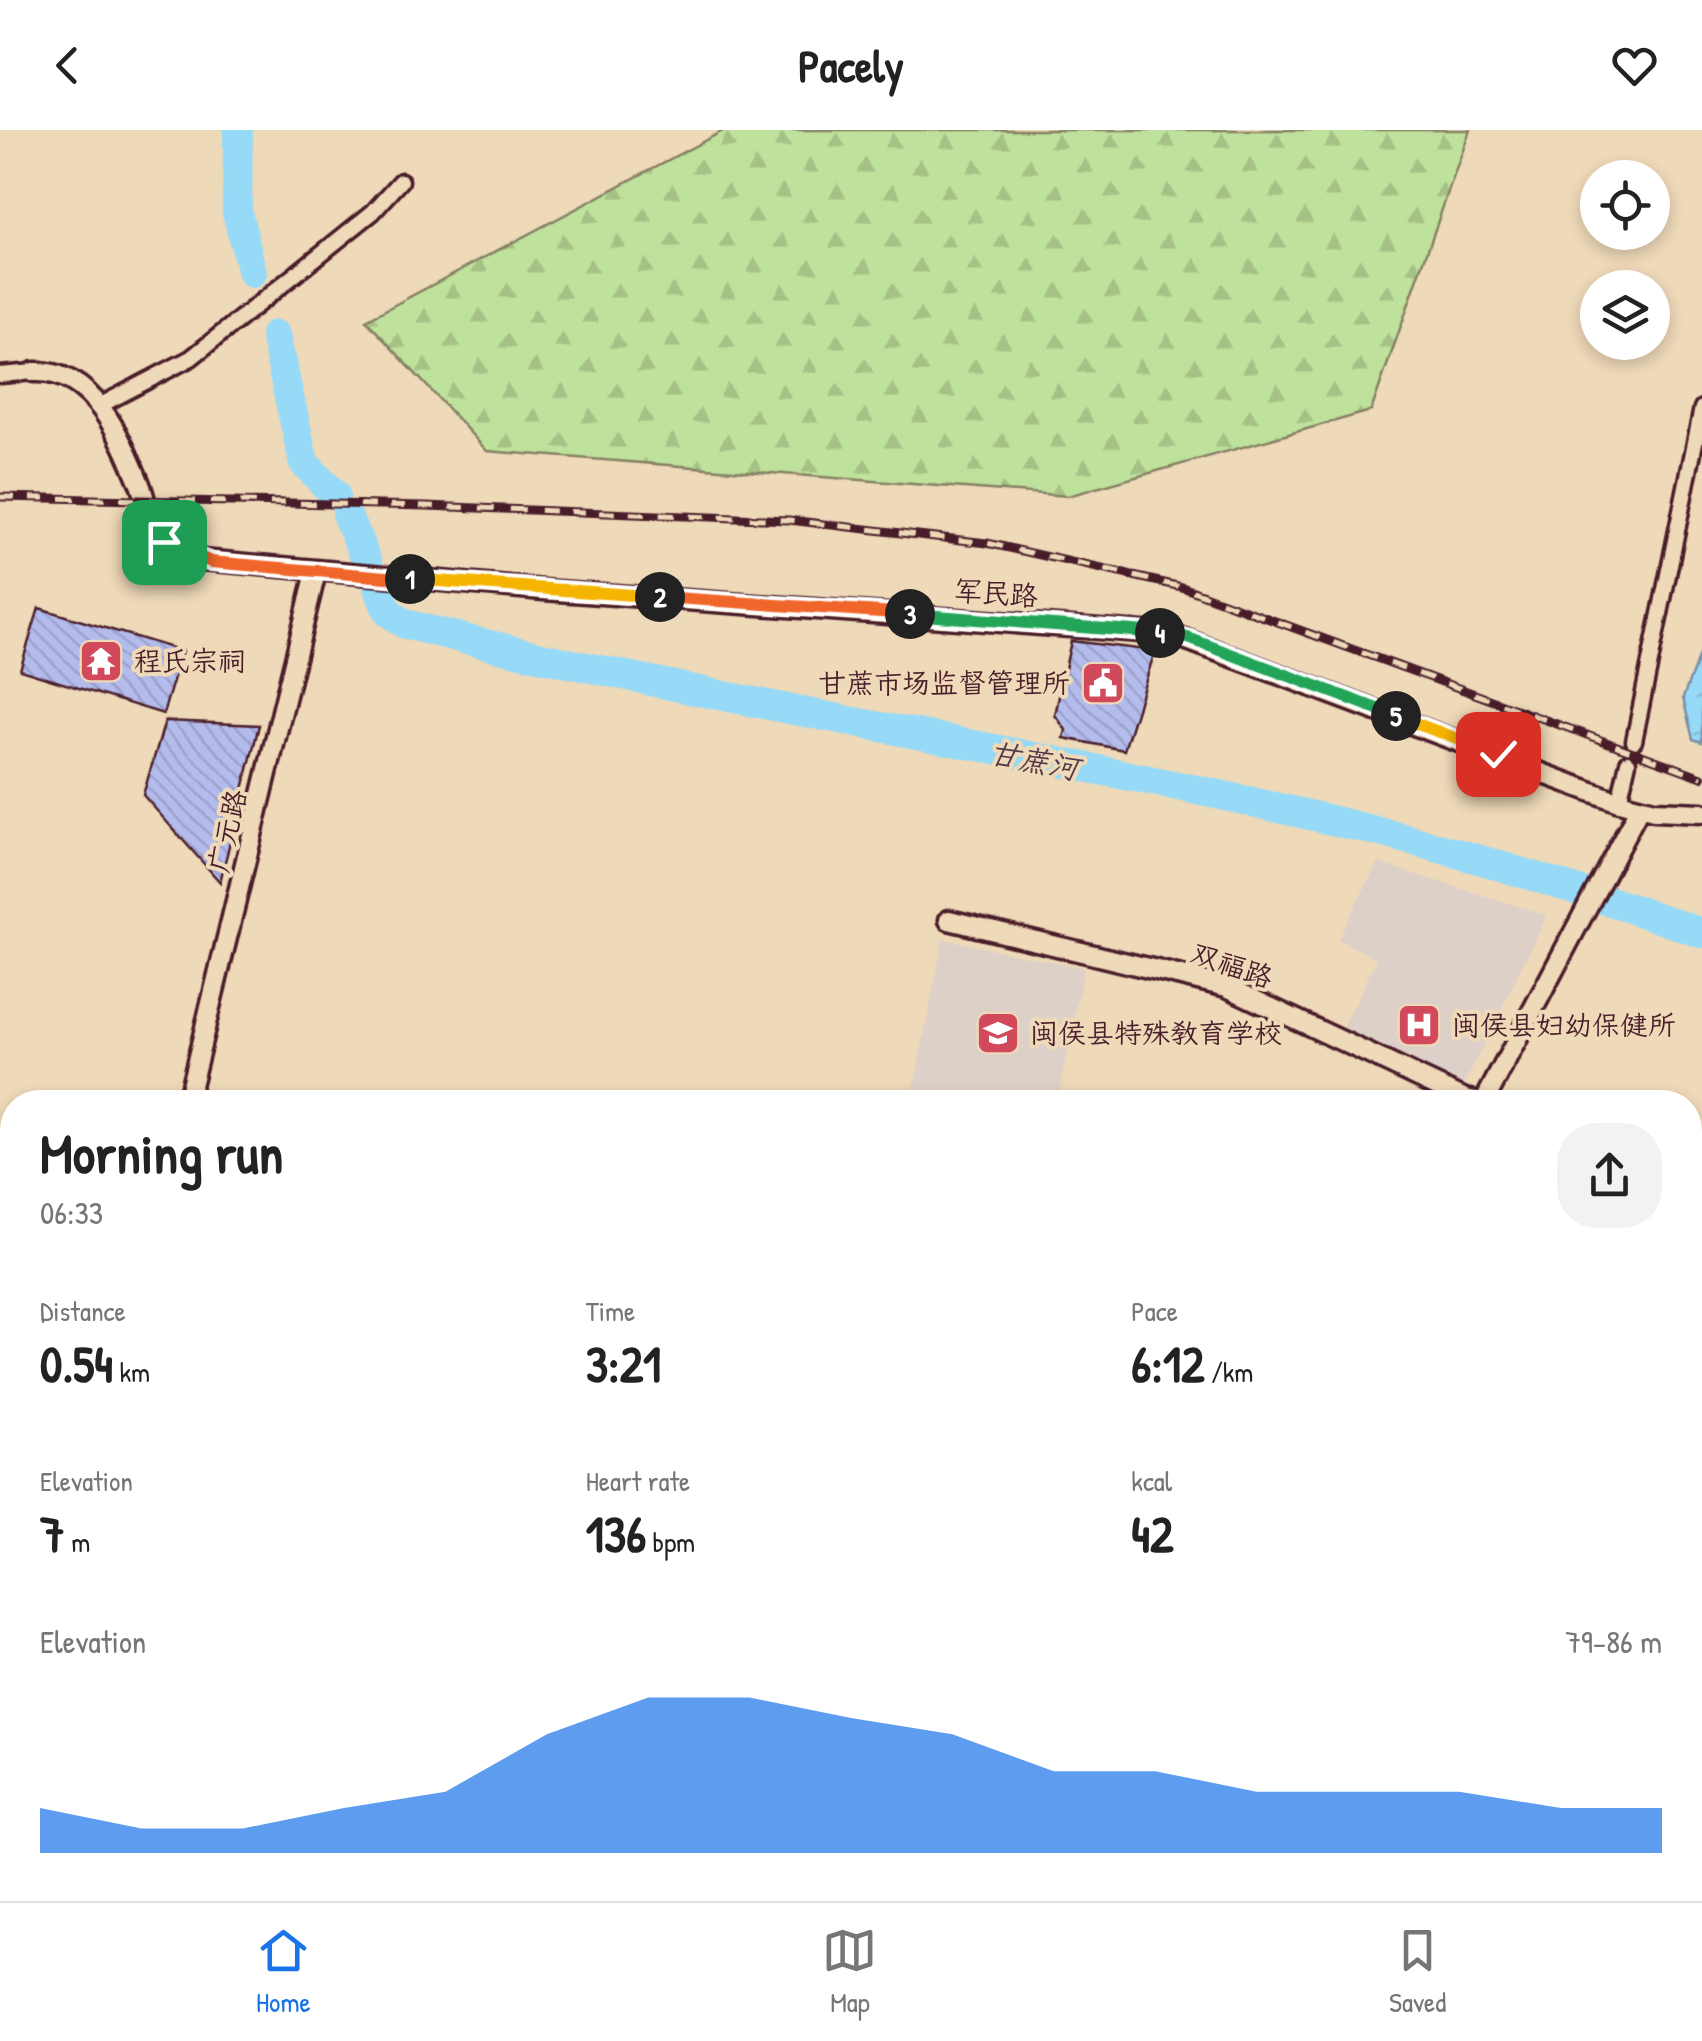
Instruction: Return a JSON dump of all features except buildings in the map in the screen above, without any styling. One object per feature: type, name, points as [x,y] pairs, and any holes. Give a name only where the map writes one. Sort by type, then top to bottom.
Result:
[{"type":"street","points":[[0,375],[34,372],[69,376],[99,406],[191,358],[373,212],[401,181]]},
{"type":"street","name":"军民路","points":[[99,406],[139,482],[154,530],[164,542],[211,562],[1171,634],[1618,802],[1639,809],[1702,813]]},
{"type":"street","points":[[1634,740],[1702,408]]},
{"type":"street","name":"广元路","points":[[190,1090],[316,572]]},
{"type":"street","points":[[1618,802],[1628,762]]},
{"type":"street","points":[[1490,1090],[1639,809]]},
{"type":"street","name":"双福路","points":[[949,920],[1227,987],[1446,1090]]},
{"type":"shaded area","points":[[1378,863],[1547,915],[1461,1090],[1341,1032],[1377,959],[1338,939]]},
{"type":"shaded area","name":"闽侯县特殊教育学校","points":[[943,939],[1084,968],[1059,1090],[914,1090]]},
{"type":"green space","points":[[725,130],[1470,130],[1371,411],[1068,496],[487,451],[366,320]]},
{"type":"water","points":[[1702,647],[1702,742],[1693,739],[1683,698]]},
{"type":"waterway","name":"甘蔗河","points":[[238,130],[237,212],[252,273]]},
{"type":"waterway","name":"甘蔗河","points":[[275,335],[304,463],[335,495]]},
{"type":"waterway","name":"甘蔗河","points":[[347,516],[368,563]]},
{"type":"waterway","name":"甘蔗河","points":[[378,587],[388,612],[405,624],[642,679],[1119,774],[1356,826],[1530,875],[1702,933]]},
{"type":"railway","points":[[0,497],[427,506],[789,520],[987,543],[1182,587],[1702,777]]},
{"type":"place","name":"程氏宗祠","points":[[101,661]]},
{"type":"place","name":"甘蔗市场监督管理所","points":[[1103,683]]},
{"type":"place","name":"闽侯县妇幼保健所","points":[[1419,1025]]},
{"type":"place","name":"闽侯县特殊教育学校","points":[[998,1033]]},
{"type":"route","points":[[164,542],[184,554],[211,562],[316,572],[1171,634],[1498,754]]}]
